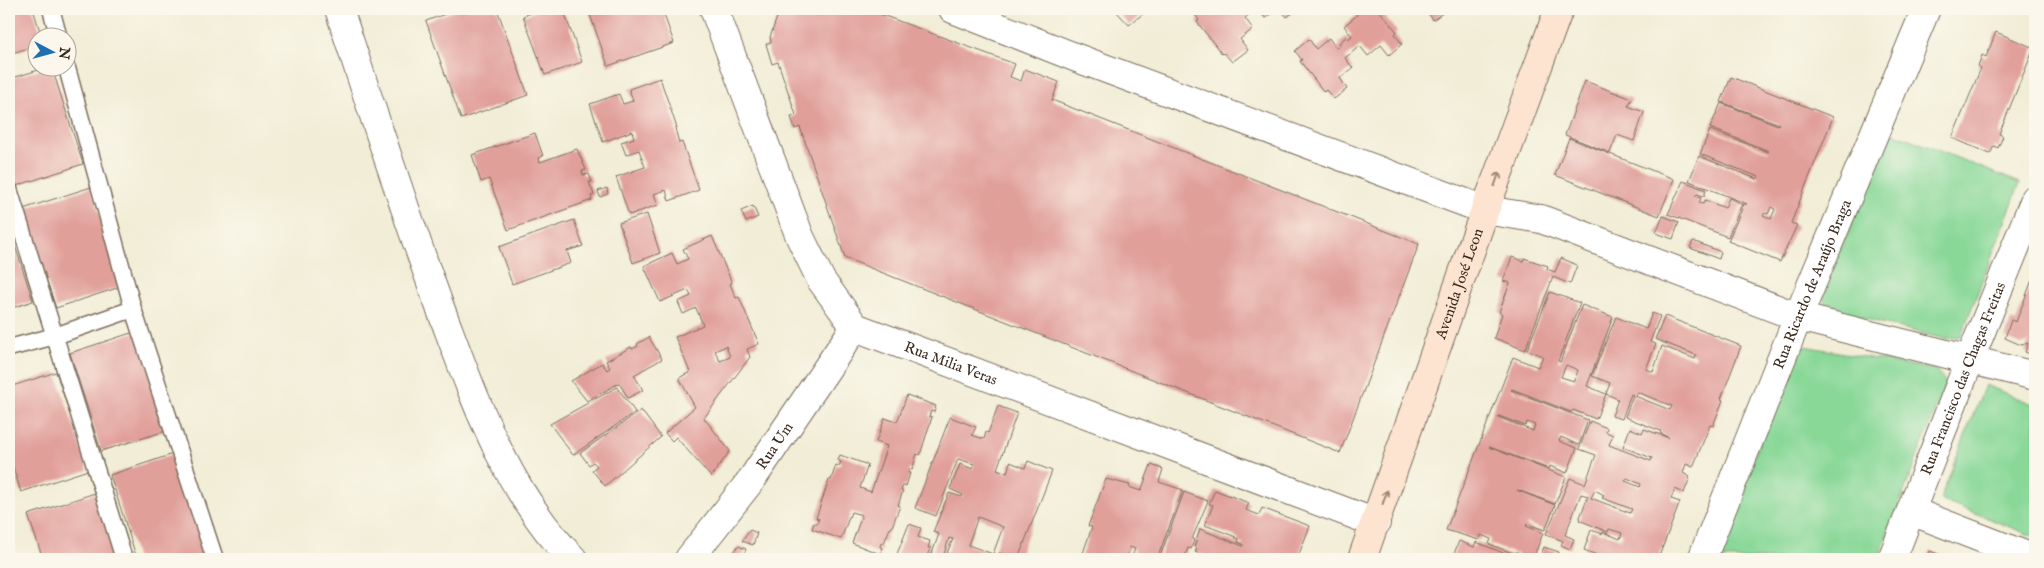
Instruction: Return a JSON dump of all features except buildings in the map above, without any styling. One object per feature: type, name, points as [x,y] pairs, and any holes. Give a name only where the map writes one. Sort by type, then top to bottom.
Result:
[{"type":"main road","name":"Avenida José Leon","points":[[1362,559],[1485,210],[1559,9]]},
{"type":"street","points":[[339,9],[404,210],[473,394],[501,456],[534,512],[573,559]]},
{"type":"street","points":[[714,9],[800,236],[821,280],[855,327]]},
{"type":"street","points":[[953,9],[1077,58],[1485,210],[1541,219],[1798,317],[2035,376]]},
{"type":"street","name":"Rua Ricardo de Araújo Braga","points":[[1702,559],[1798,317],[1926,9]]},
{"type":"street","name":"Rua Francisco das Chagas Freitas","points":[[1892,559],[2035,199]]},
{"type":"street","name":"Rua Milia Veras","points":[[855,327],[1376,523]]},
{"type":"street","name":"Rua Um","points":[[689,559],[752,479],[855,327]]},
{"type":"street","points":[[1911,511],[2035,559]]},
{"type":"lane","points":[[51,9],[56,28]]},
{"type":"lane","points":[[70,78],[133,309],[215,559]]},
{"type":"lane","points":[[9,189],[124,559]]},
{"type":"lane","points":[[9,348],[55,336],[133,309]]},
{"type":"green space","points":[[1892,132],[2020,183],[1961,336],[1945,339],[1827,309],[1822,292]]},
{"type":"green space","points":[[1799,345],[1936,370],[1946,383],[1878,559],[1712,559]]},
{"type":"green space","points":[[1985,385],[2035,405],[2035,537],[1940,499]]}]
